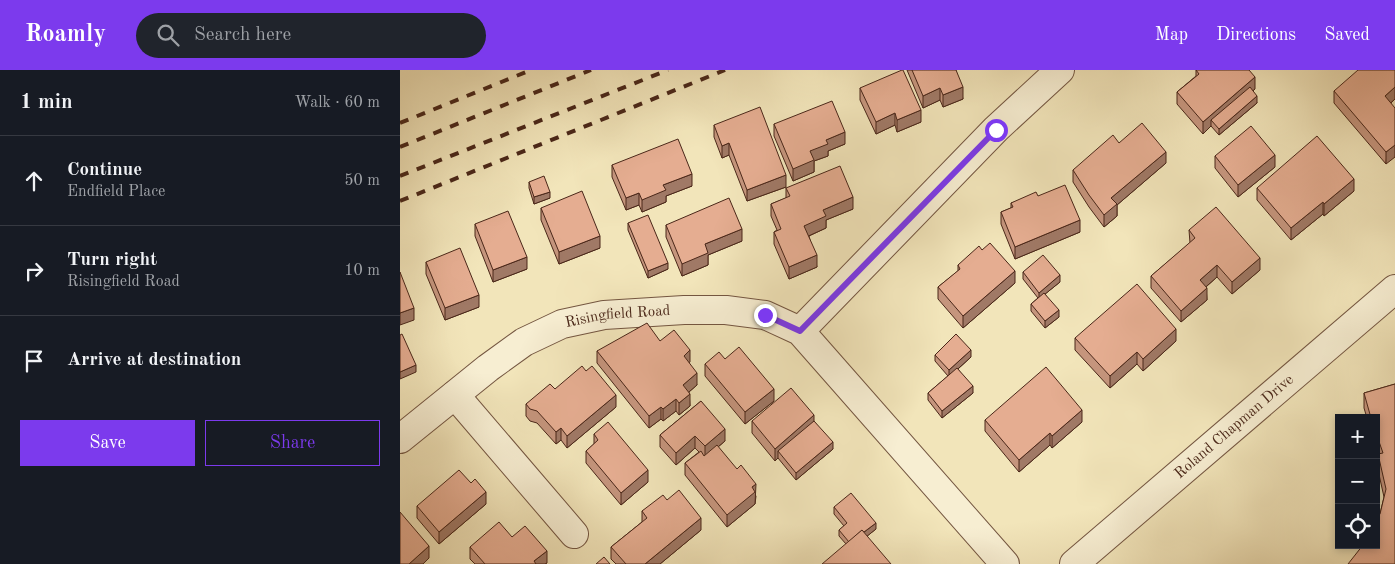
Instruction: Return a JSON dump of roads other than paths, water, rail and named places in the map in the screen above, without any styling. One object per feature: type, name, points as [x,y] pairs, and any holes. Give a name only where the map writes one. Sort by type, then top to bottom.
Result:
[{"type":"street","points":[[1004,564],[800,331],[996,130],[1060,70]]},
{"type":"street","name":"Roland Chapman Drive","points":[[1074,564],[1395,288]]},
{"type":"street","name":"Risingfield Road","points":[[400,439],[488,368],[524,342],[562,324],[604,315],[684,310],[726,310],[765,315],[800,331]]},
{"type":"street","points":[[455,395],[574,534]]},
{"type":"railway","points":[[400,123],[531,70]]},
{"type":"railway","points":[[400,147],[591,70]]},
{"type":"railway","points":[[400,176],[668,70]]},
{"type":"railway","points":[[400,201],[725,70]]}]
